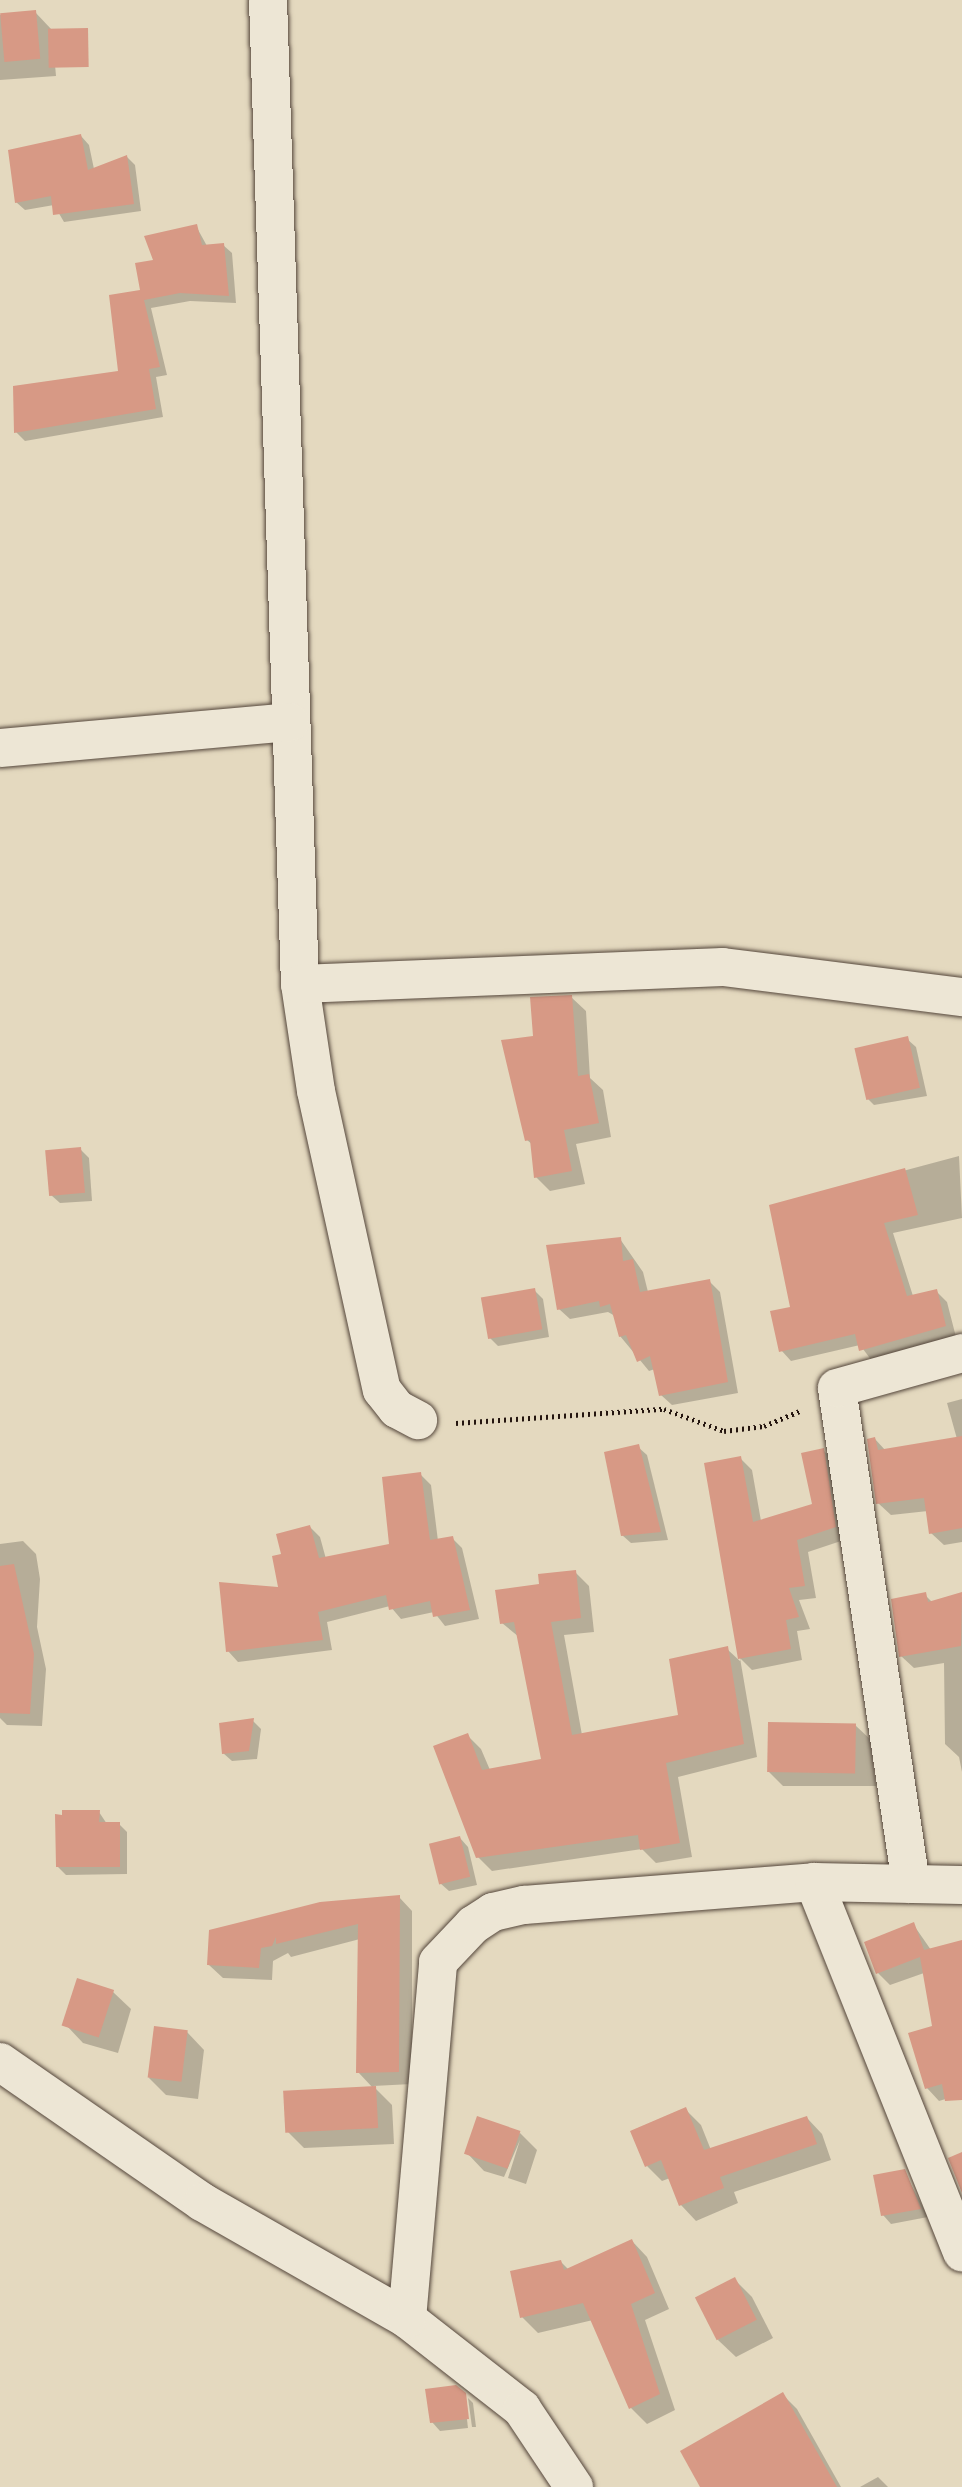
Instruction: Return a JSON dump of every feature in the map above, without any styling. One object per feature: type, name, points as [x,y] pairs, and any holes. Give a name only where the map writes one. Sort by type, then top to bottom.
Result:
[{"type":"street","points":[[268,0],[300,984],[322,1120],[382,1390],[397,1409],[418,1420]]},
{"type":"street","points":[[0,748],[290,722]]},
{"type":"street","points":[[300,984],[723,967],[962,997]]},
{"type":"street","points":[[911,1884],[837,1388],[962,1353]]},
{"type":"street","points":[[814,1882],[962,2252]]},
{"type":"street","points":[[407,2319],[438,1962],[454,1942],[493,1912],[524,1905],[814,1882],[962,1885]]},
{"type":"street","points":[[0,2062],[202,2202],[407,2319],[522,2409],[574,2487]]},
{"type":"path","points":[[418,1420],[441,1424],[664,1409],[724,1431],[764,1426],[837,1388]]},
{"type":"building","points":[[36,10],[40,59],[4,62],[0,13]]},
{"type":"building","points":[[88,28],[89,67],[49,68],[48,29]]},
{"type":"building","points":[[81,134],[88,170],[127,155],[134,204],[53,215],[51,196],[15,203],[8,150]]},
{"type":"building","points":[[197,224],[202,245],[224,243],[229,296],[180,293],[144,300],[160,367],[149,369],[156,409],[14,433],[13,386],[118,371],[109,295],[140,290],[135,263],[153,260],[144,236]]},
{"type":"building","points":[[572,995],[578,1076],[589,1074],[599,1123],[564,1130],[572,1171],[534,1178],[530,1140],[525,1141],[501,1040],[533,1036],[530,997]]},
{"type":"building","points":[[908,1036],[920,1088],[866,1100],[854,1048]]},
{"type":"building","points":[[81,1147],[85,1193],[49,1196],[45,1150]]},
{"type":"building","points":[[905,1168],[918,1215],[884,1223],[907,1296],[937,1289],[946,1326],[859,1351],[855,1334],[779,1352],[770,1311],[790,1307],[769,1205]]},
{"type":"building","points":[[621,1237],[623,1261],[633,1259],[640,1292],[710,1279],[728,1382],[659,1396],[650,1356],[637,1362],[626,1335],[619,1337],[610,1304],[600,1307],[599,1301],[557,1310],[546,1245]]},
{"type":"building","points":[[535,1288],[542,1329],[488,1339],[481,1298]]},
{"type":"building","points":[[962,1436],[962,1528],[929,1534],[924,1498],[876,1504],[867,1439],[875,1437],[878,1450]]},
{"type":"building","points":[[639,1444],[661,1532],[621,1536],[604,1452]]},
{"type":"building","points":[[824,1448],[836,1527],[797,1540],[805,1586],[789,1588],[799,1617],[786,1620],[791,1649],[738,1659],[704,1463],[741,1456],[753,1522],[812,1504],[801,1453]]},
{"type":"building","points":[[421,1472],[430,1540],[453,1536],[470,1610],[433,1617],[430,1601],[389,1610],[386,1595],[318,1612],[323,1640],[226,1652],[219,1582],[278,1587],[272,1556],[281,1554],[276,1534],[310,1525],[319,1558],[389,1544],[382,1477]]},
{"type":"building","points":[[14,1564],[34,1654],[30,1714],[0,1713],[0,1566]]},
{"type":"building","points":[[576,1570],[581,1618],[551,1622],[572,1735],[678,1715],[669,1659],[728,1646],[744,1744],[666,1763],[680,1843],[640,1850],[638,1835],[476,1858],[433,1746],[468,1733],[482,1770],[541,1759],[514,1622],[500,1624],[495,1590],[539,1584],[538,1574]]},
{"type":"building","points":[[926,1592],[928,1602],[962,1592],[961,1646],[899,1657],[891,1599]]},
{"type":"building","points":[[254,1718],[249,1751],[222,1754],[219,1723]]},
{"type":"building","points":[[768,1722],[856,1724],[855,1774],[767,1772]]},
{"type":"building","points":[[62,1810],[100,1810],[99,1822],[120,1822],[120,1867],[56,1867],[55,1814],[62,1815]]},
{"type":"building","points":[[460,1836],[470,1877],[439,1884],[429,1844]]},
{"type":"building","points":[[400,1895],[399,2072],[356,2073],[358,1924],[276,1944],[276,1937],[272,1946],[261,1948],[259,1968],[207,1965],[209,1930],[320,1902]]},
{"type":"building","points":[[914,1922],[924,1950],[962,1940],[962,2100],[945,2101],[942,2084],[925,2089],[908,2033],[932,2026],[920,1957],[876,1974],[864,1942]]},
{"type":"building","points":[[77,1978],[114,1990],[99,2038],[62,2026]]},
{"type":"building","points":[[154,2026],[188,2030],[181,2082],[148,2078]]},
{"type":"building","points":[[376,2086],[378,2128],[285,2133],[283,2091]]},
{"type":"building","points":[[686,2107],[704,2150],[807,2116],[817,2144],[720,2177],[724,2188],[679,2206],[661,2160],[645,2167],[630,2131]]},
{"type":"building","points":[[477,2116],[520,2131],[507,2169],[464,2154]]},
{"type":"building","points":[[962,2152],[962,2193],[948,2158]]},
{"type":"building","points":[[905,2169],[921,2209],[881,2216],[873,2175]]},
{"type":"building","points":[[632,2239],[655,2293],[631,2304],[660,2394],[629,2409],[583,2303],[520,2318],[510,2271],[561,2260],[564,2270]]},
{"type":"building","points":[[735,2277],[757,2320],[717,2340],[695,2297]]},
{"type":"building","points":[[456,2385],[466,2393],[469,2419],[430,2423],[425,2389]]},
{"type":"building","points":[[783,2392],[837,2487],[700,2487],[680,2451]]}]
